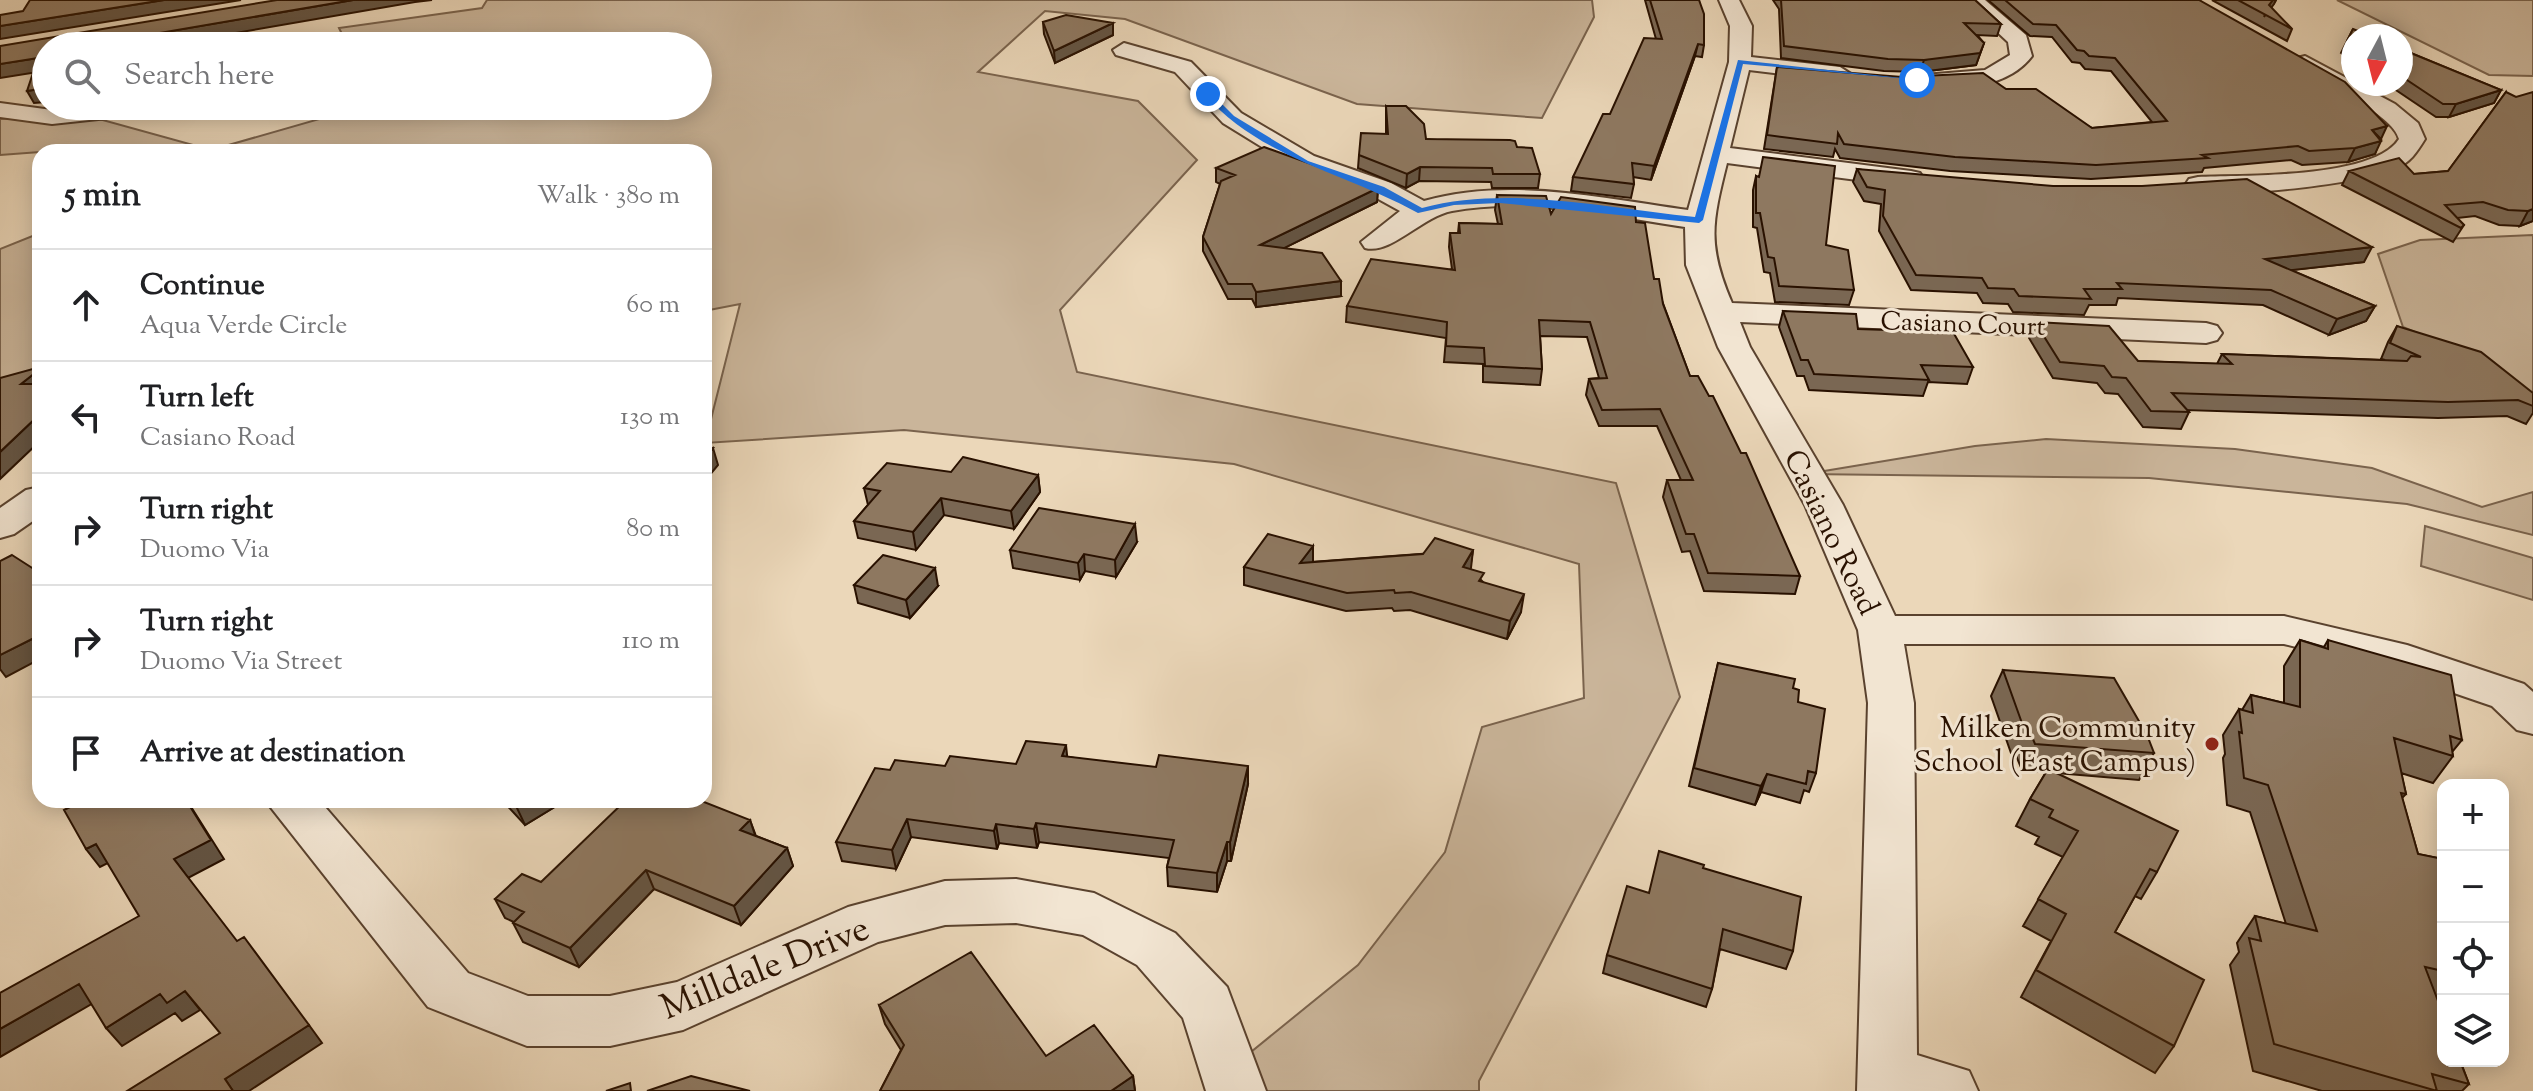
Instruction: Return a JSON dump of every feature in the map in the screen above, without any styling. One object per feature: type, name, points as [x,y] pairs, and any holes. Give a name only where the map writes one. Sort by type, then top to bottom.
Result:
[{"type":"street","name":"Casiano Road","points":[[1729,0],[1741,26],[1740,62],[1699,220],[1701,265],[1734,347],[1824,505],[1880,630],[1891,703],[1887,1083]]},
{"type":"street","points":[[1917,80],[1990,76],[2012,67],[2021,56],[2018,40],[1973,0]]},
{"type":"street","points":[[1124,50],[1158,57],[1183,67],[1232,118],[1305,162],[1381,189],[1421,211]]},
{"type":"street","points":[[2173,187],[2338,174],[2380,166],[2402,154],[2412,139],[2409,128],[2386,109],[2281,50]]},
{"type":"street","points":[[1740,62],[1857,75]]},
{"type":"street","points":[[0,110],[32,114]]},
{"type":"street","points":[[1717,154],[1937,182]]},
{"type":"street","points":[[1375,242],[1421,211],[1454,203],[1500,200],[1699,220]]},
{"type":"street","name":"Casiano Court","points":[[1719,312],[2206,333]]},
{"type":"street","points":[[1880,630],[2284,630],[2391,656],[2508,695],[2533,718]]},
{"type":"street","name":"Milldale Drive","points":[[297,808],[448,990],[527,1021],[610,1021],[683,1005],[867,923],[945,903],[1016,901],[1094,915],[1156,949],[1207,1005],[1236,1091]]},
{"type":"street","points":[[1887,1083],[1948,1091]]},
{"type":"shaded area","points":[[487,0],[1592,0],[1594,17],[1542,118],[1357,104],[1125,19],[1045,11],[978,72],[1138,101],[1197,160],[1060,310],[1077,372],[1616,483],[1680,697],[1479,1081],[1479,1091],[1236,1091],[1230,1069],[1358,965],[1445,852],[1482,727],[1584,698],[1579,564],[1234,464],[904,430],[712,443],[712,415],[740,304],[712,309],[712,144],[232,144],[316,120],[712,120],[712,32],[341,32],[339,28],[482,8]]},
{"type":"shaded area","points":[[2337,0],[2533,0],[2533,76],[2489,75],[2413,38],[2413,24],[2386,24]]},
{"type":"shaded area","points":[[0,119],[103,120],[189,144],[32,144],[32,153],[0,155]]},
{"type":"shaded area","points":[[2533,235],[2533,398],[2465,353],[2403,327],[2378,254],[2420,240]]},
{"type":"shaded area","points":[[32,236],[32,388],[0,389],[0,249]]},
{"type":"shaded area","points":[[2046,439],[2235,449],[2372,468],[2482,507],[2533,492],[2533,535],[2407,504],[2149,478],[1806,474],[1975,446]]},
{"type":"shaded area","points":[[2425,526],[2533,558],[2533,600],[2421,566]]},
{"type":"building","points":[[30,0],[164,0],[0,26],[0,15],[23,11]]},
{"type":"building","points":[[277,0],[353,0],[165,32],[84,32]]},
{"type":"building","points":[[1650,0],[1699,0],[1704,14],[1704,45],[1698,44],[1654,166],[1632,163],[1634,184],[1573,177],[1603,114],[1610,114],[1644,38],[1662,39]]},
{"type":"building","points":[[1781,0],[1975,0],[2001,24],[1964,23],[1984,43],[1980,53],[1924,60],[1888,59],[1784,46]]},
{"type":"building","points":[[2005,0],[2199,0],[2341,80],[2341,96],[2358,96],[2387,126],[2372,130],[2381,141],[2355,148],[2309,151],[2298,146],[2202,155],[2208,158],[2096,165],[1955,157],[1844,144],[1838,133],[1837,144],[1767,135],[1777,67],[1902,77],[1983,73],[2006,89],[2036,89],[2092,128],[2167,121],[2115,58],[2089,56],[2077,50],[2056,25],[2033,24]]},
{"type":"building","points":[[2238,0],[2273,0],[2269,5],[2292,29]]},
{"type":"building","points":[[1066,15],[1113,23],[1054,51],[1043,22]]},
{"type":"building","points":[[32,41],[32,59],[0,64],[0,46]]},
{"type":"building","points":[[2413,54],[2501,90],[2456,104],[2443,104],[2413,84]]},
{"type":"building","points":[[2506,92],[2516,97],[2533,92],[2533,209],[2508,210],[2483,202],[2445,205],[2464,225],[2461,228],[2349,171],[2399,158],[2414,174],[2448,171]]},
{"type":"building","points":[[1386,106],[1406,106],[1424,124],[1426,139],[1510,140],[1515,141],[1517,147],[1532,148],[1540,174],[1493,174],[1492,168],[1420,167],[1407,174],[1359,155],[1361,133],[1388,134]]},
{"type":"building","points":[[1264,147],[1378,188],[1260,245],[1322,253],[1341,281],[1256,292],[1252,284],[1228,284],[1203,237],[1221,181],[1235,175],[1216,168]]},
{"type":"building","points":[[1763,157],[1835,166],[1826,245],[1848,250],[1854,290],[1779,286],[1774,258],[1768,257],[1760,213],[1756,213],[1756,176],[1759,177]]},
{"type":"building","points":[[1857,169],[2053,186],[2142,186],[2247,179],[2372,247],[2265,259],[2375,306],[2337,319],[2271,290],[2117,283],[2122,289],[2084,289],[2091,299],[2019,296],[2014,289],[1988,288],[1982,278],[1916,275],[1883,216],[1885,190],[1867,187]]},
{"type":"building","points":[[1497,195],[1546,196],[1551,214],[1561,197],[1635,207],[1636,222],[1645,223],[1654,279],[1659,279],[1663,304],[1690,376],[1698,376],[1709,396],[1713,396],[1741,453],[1746,453],[1800,576],[1708,573],[1694,534],[1686,534],[1667,480],[1693,480],[1660,409],[1602,410],[1589,379],[1607,378],[1590,322],[1539,320],[1542,369],[1485,366],[1484,348],[1446,346],[1447,322],[1347,306],[1371,259],[1455,270],[1450,233],[1460,233],[1459,223],[1502,224]]},
{"type":"building","points":[[1783,311],[1856,314],[1858,329],[1953,332],[1973,367],[1921,365],[1929,380],[1814,374],[1808,360],[1801,360]]},
{"type":"building","points":[[2035,322],[2109,326],[2138,361],[2232,364],[2222,354],[2407,361],[2411,356],[2421,357],[2390,343],[2397,326],[2481,352],[2533,393],[2533,406],[2518,400],[2448,402],[2172,393],[2189,412],[2151,411],[2126,378],[2112,377],[2104,366],[2060,362]]},
{"type":"building","points":[[32,369],[32,375],[21,384],[32,384],[32,422],[0,452],[0,378]]},
{"type":"building","points":[[963,457],[1038,475],[1011,511],[941,498],[913,532],[854,521],[880,491],[864,488],[887,463],[951,472]]},
{"type":"building","points":[[1039,508],[1135,524],[1115,560],[1084,554],[1078,563],[1010,550]]},
{"type":"building","points":[[1268,534],[1313,546],[1300,563],[1423,554],[1435,538],[1473,550],[1463,567],[1484,573],[1479,581],[1524,594],[1510,621],[1411,592],[1347,593],[1244,567]]},
{"type":"building","points":[[12,555],[32,568],[32,639],[0,655],[0,561]]},
{"type":"building","points":[[883,555],[935,568],[906,600],[854,585]]},
{"type":"building","points":[[2300,640],[2328,649],[2328,640],[2451,675],[2462,740],[2450,736],[2453,756],[2394,738],[2406,794],[2401,793],[2418,854],[2437,858],[2437,970],[2425,967],[2437,998],[2437,1067],[2462,1067],[2469,1084],[2432,1074],[2437,1091],[2274,1044],[2249,938],[2261,941],[2255,916],[2317,931],[2268,785],[2244,778],[2239,709],[2253,713],[2251,695],[2300,707]]},
{"type":"building","points":[[1718,663],[1795,679],[1793,688],[1799,690],[1798,702],[1825,709],[1816,773],[1808,771],[1806,784],[1767,774],[1761,786],[1694,768]]},
{"type":"building","points":[[2003,670],[2114,678],[2154,753],[2035,744],[2028,727],[2023,726]]},
{"type":"building","points":[[1026,741],[1066,745],[1062,756],[1156,767],[1159,755],[1248,766],[1230,842],[1227,842],[1217,873],[1167,867],[1174,840],[1036,823],[1034,829],[996,824],[994,831],[907,819],[892,850],[836,842],[875,768],[890,770],[895,760],[945,766],[950,756],[1016,764]]},
{"type":"building","points":[[2048,769],[2178,831],[2157,872],[2150,869],[2115,932],[2204,980],[2174,1046],[2036,970],[2066,914],[2038,899],[2078,831],[2049,817],[2053,810],[2030,799]]},
{"type":"building","points":[[712,805],[750,820],[740,830],[787,848],[734,906],[646,870],[570,948],[513,923],[524,912],[495,899],[522,874],[541,882],[618,808],[712,808]]},
{"type":"building","points":[[191,808],[211,840],[174,859],[237,941],[244,937],[309,1025],[225,1079],[233,1091],[127,1091],[220,1033],[185,991],[167,1003],[160,994],[106,1028],[79,984],[0,1029],[0,993],[139,916],[96,844],[86,849],[64,810]]},
{"type":"building","points":[[1659,851],[1704,865],[1703,868],[1801,897],[1793,951],[1723,929],[1712,989],[1607,955],[1627,886],[1649,893]]},
{"type":"building","points":[[971,952],[1046,1056],[1094,1025],[1133,1076],[1111,1091],[880,1091],[904,1045],[879,1005]]},
{"type":"building","points":[[691,1076],[750,1091],[647,1091]]},
{"type":"building","points":[[630,1083],[631,1091],[606,1091]]},
{"type":"place","name":"Milken Community School (East Campus)","points":[[2212,744]]},
{"type":"route","points":[[1208,94],[1232,118],[1305,162],[1381,189],[1421,211],[1454,203],[1500,200],[1699,220],[1740,62],[1917,80]]}]
